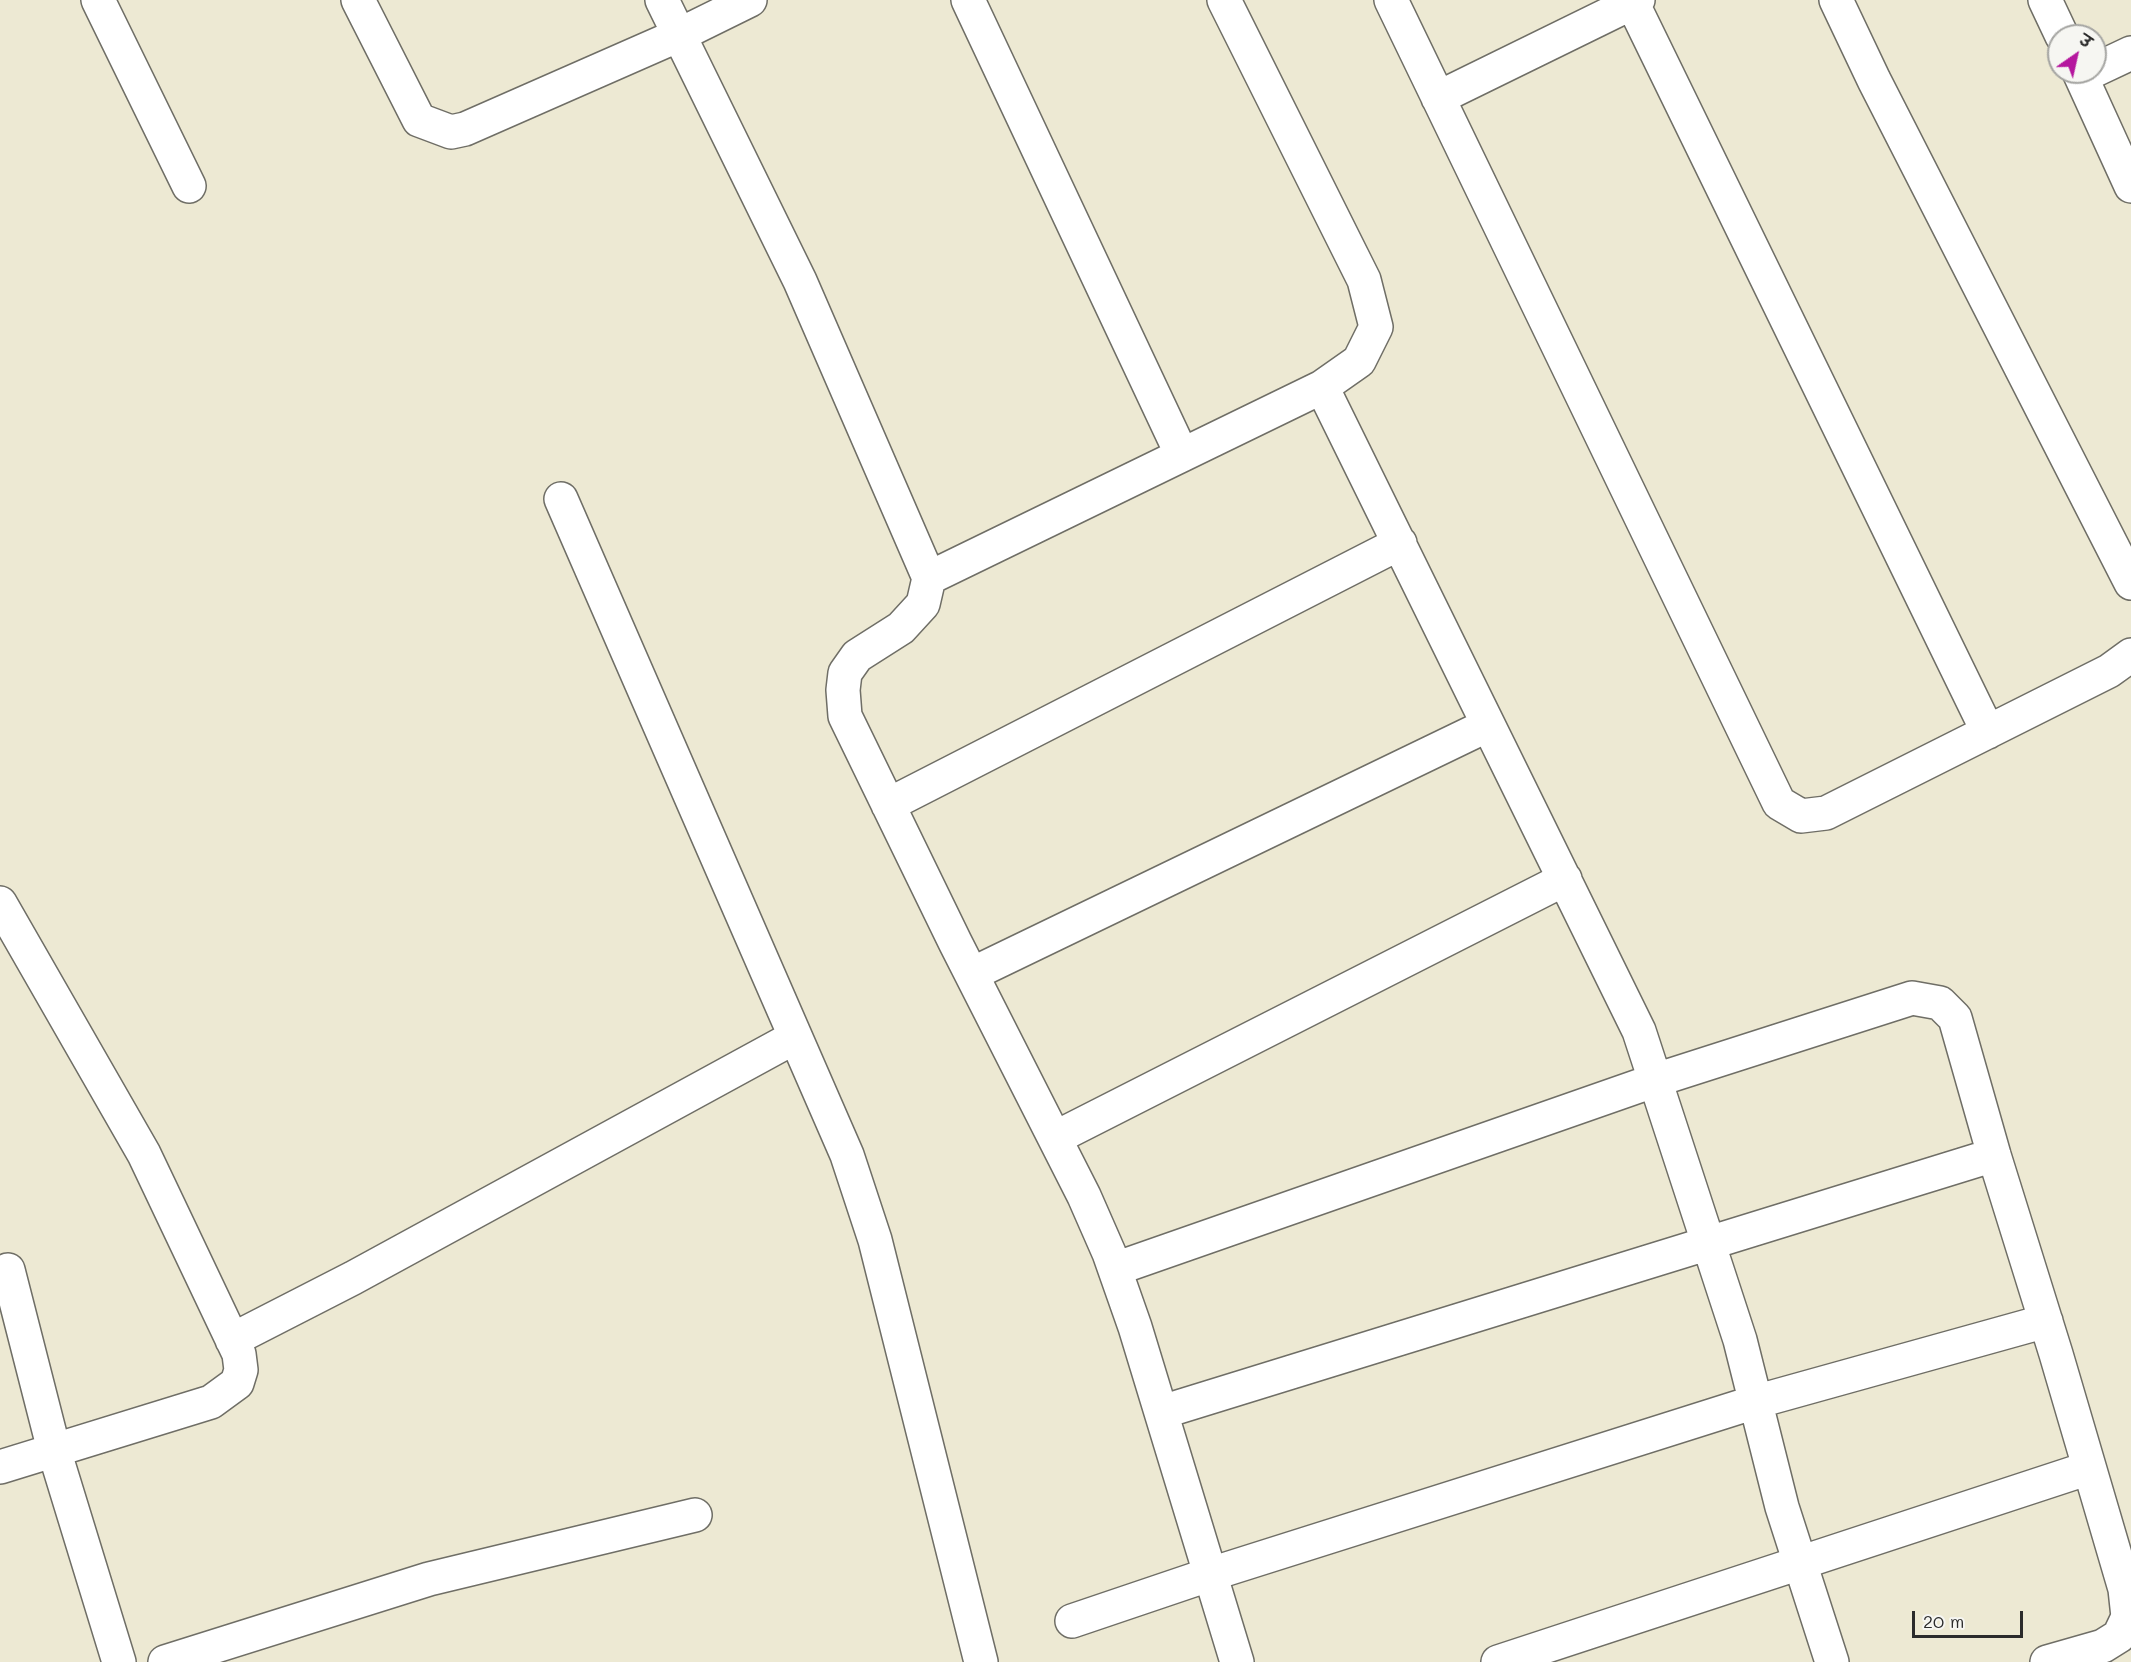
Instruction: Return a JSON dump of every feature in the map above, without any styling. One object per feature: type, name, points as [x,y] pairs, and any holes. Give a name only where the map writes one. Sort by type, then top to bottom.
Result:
[{"type":"street","points":[[98,0],[189,186]]},
{"type":"street","points":[[358,0],[419,120],[451,132],[465,129],[679,35],[750,0]]},
{"type":"street","points":[[662,0],[800,281],[929,578],[923,604],[901,628],[857,656],[845,673],[843,690],[845,716],[1084,1196],[1115,1269],[1162,1412],[1237,1662]]},
{"type":"street","points":[[968,0],[1182,455]]},
{"type":"street","points":[[929,578],[1322,387],[1359,361],[1376,327],[1364,280],[1224,0]]},
{"type":"street","points":[[1391,0],[1779,803],[1801,816],[1826,813],[2109,671],[2131,655]]},
{"type":"street","points":[[1836,0],[1874,80],[2131,583]]},
{"type":"street","points":[[2045,0],[2056,24]]},
{"type":"street","points":[[1438,98],[1634,1],[1988,732]]},
{"type":"street","points":[[2107,63],[2131,53]]},
{"type":"street","points":[[2091,84],[2131,186]]},
{"type":"street","points":[[1322,387],[1640,1031],[1740,1341],[1782,1507],[1832,1662]]},
{"type":"street","points":[[561,499],[847,1155],[874,1240],[981,1662]]},
{"type":"street","points":[[888,806],[1400,543]]},
{"type":"street","points":[[972,974],[1488,725]]},
{"type":"street","points":[[1055,1138],[1565,879]]},
{"type":"street","points":[[0,1467],[211,1402],[225,1394],[237,1383],[241,1370],[239,1354],[144,1154],[1,905]]},
{"type":"street","points":[[1115,1269],[1656,1080],[1912,998],[1940,1003],[1955,1018],[2125,1589],[2128,1617],[2119,1636],[2103,1646],[2047,1662]]},
{"type":"street","points":[[232,1340],[353,1278],[795,1037]]},
{"type":"street","points":[[1162,1412],[1431,1327],[1709,1244],[1994,1155]]},
{"type":"street","points":[[8,1270],[54,1450],[119,1662]]},
{"type":"street","points":[[1072,1621],[1211,1574],[1755,1402],[2046,1321]]},
{"type":"street","points":[[1498,1662],[2089,1468]]},
{"type":"street","points":[[165,1662],[429,1579],[695,1515]]}]
